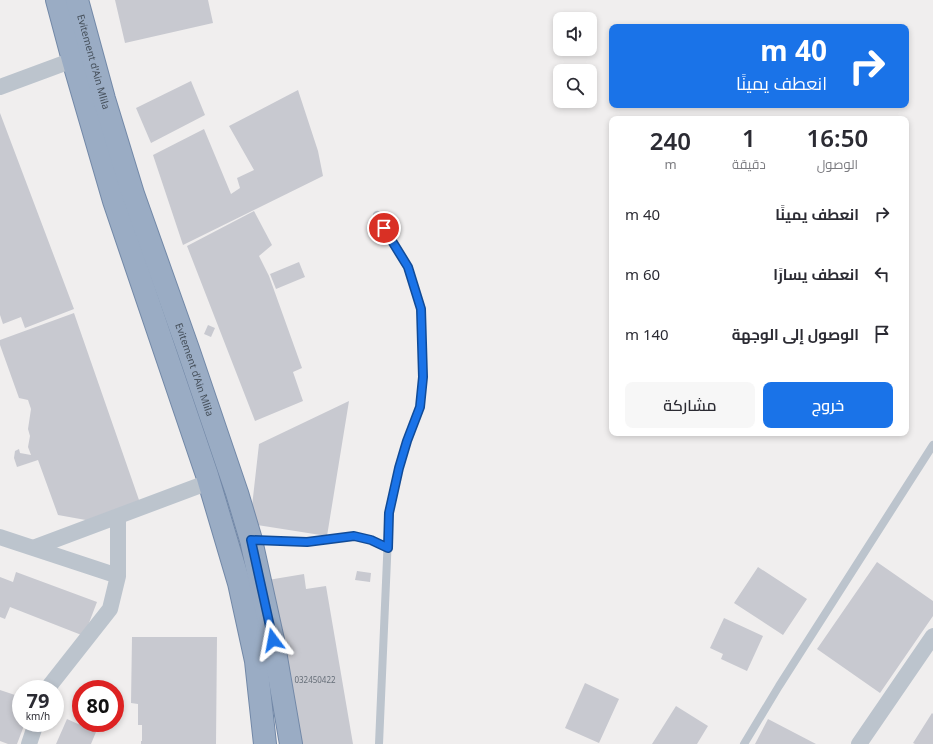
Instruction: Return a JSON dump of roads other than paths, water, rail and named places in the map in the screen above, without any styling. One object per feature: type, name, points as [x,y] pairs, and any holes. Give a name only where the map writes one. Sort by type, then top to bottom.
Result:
[{"type":"highway","name":"Evitement d'Ain Mlila","points":[[57,0],[114,201],[209,482],[239,582],[256,661],[265,744]]},
{"type":"highway","name":"Evitement d'Ain Mlila","points":[[77,0],[104,99],[133,194],[188,348],[237,493],[251,540],[273,640],[291,744]]},
{"type":"street","points":[[0,87],[73,60]]},
{"type":"street","points":[[33,548],[209,482]]},
{"type":"street","points":[[54,680],[110,609],[118,576],[118,516]]},
{"type":"street","points":[[0,537],[118,576]]},
{"type":"street","points":[[859,744],[933,636]]},
{"type":"street","points":[[29,744],[33,732]]},
{"type":"lane","points":[[377,215],[408,267],[421,309],[423,377],[420,407],[407,441],[399,468],[389,513],[379,744]]},
{"type":"lane","points":[[744,744],[779,686],[933,445]]},
{"type":"lane","points":[[251,540],[307,542],[354,536],[371,540],[388,548]]}]
